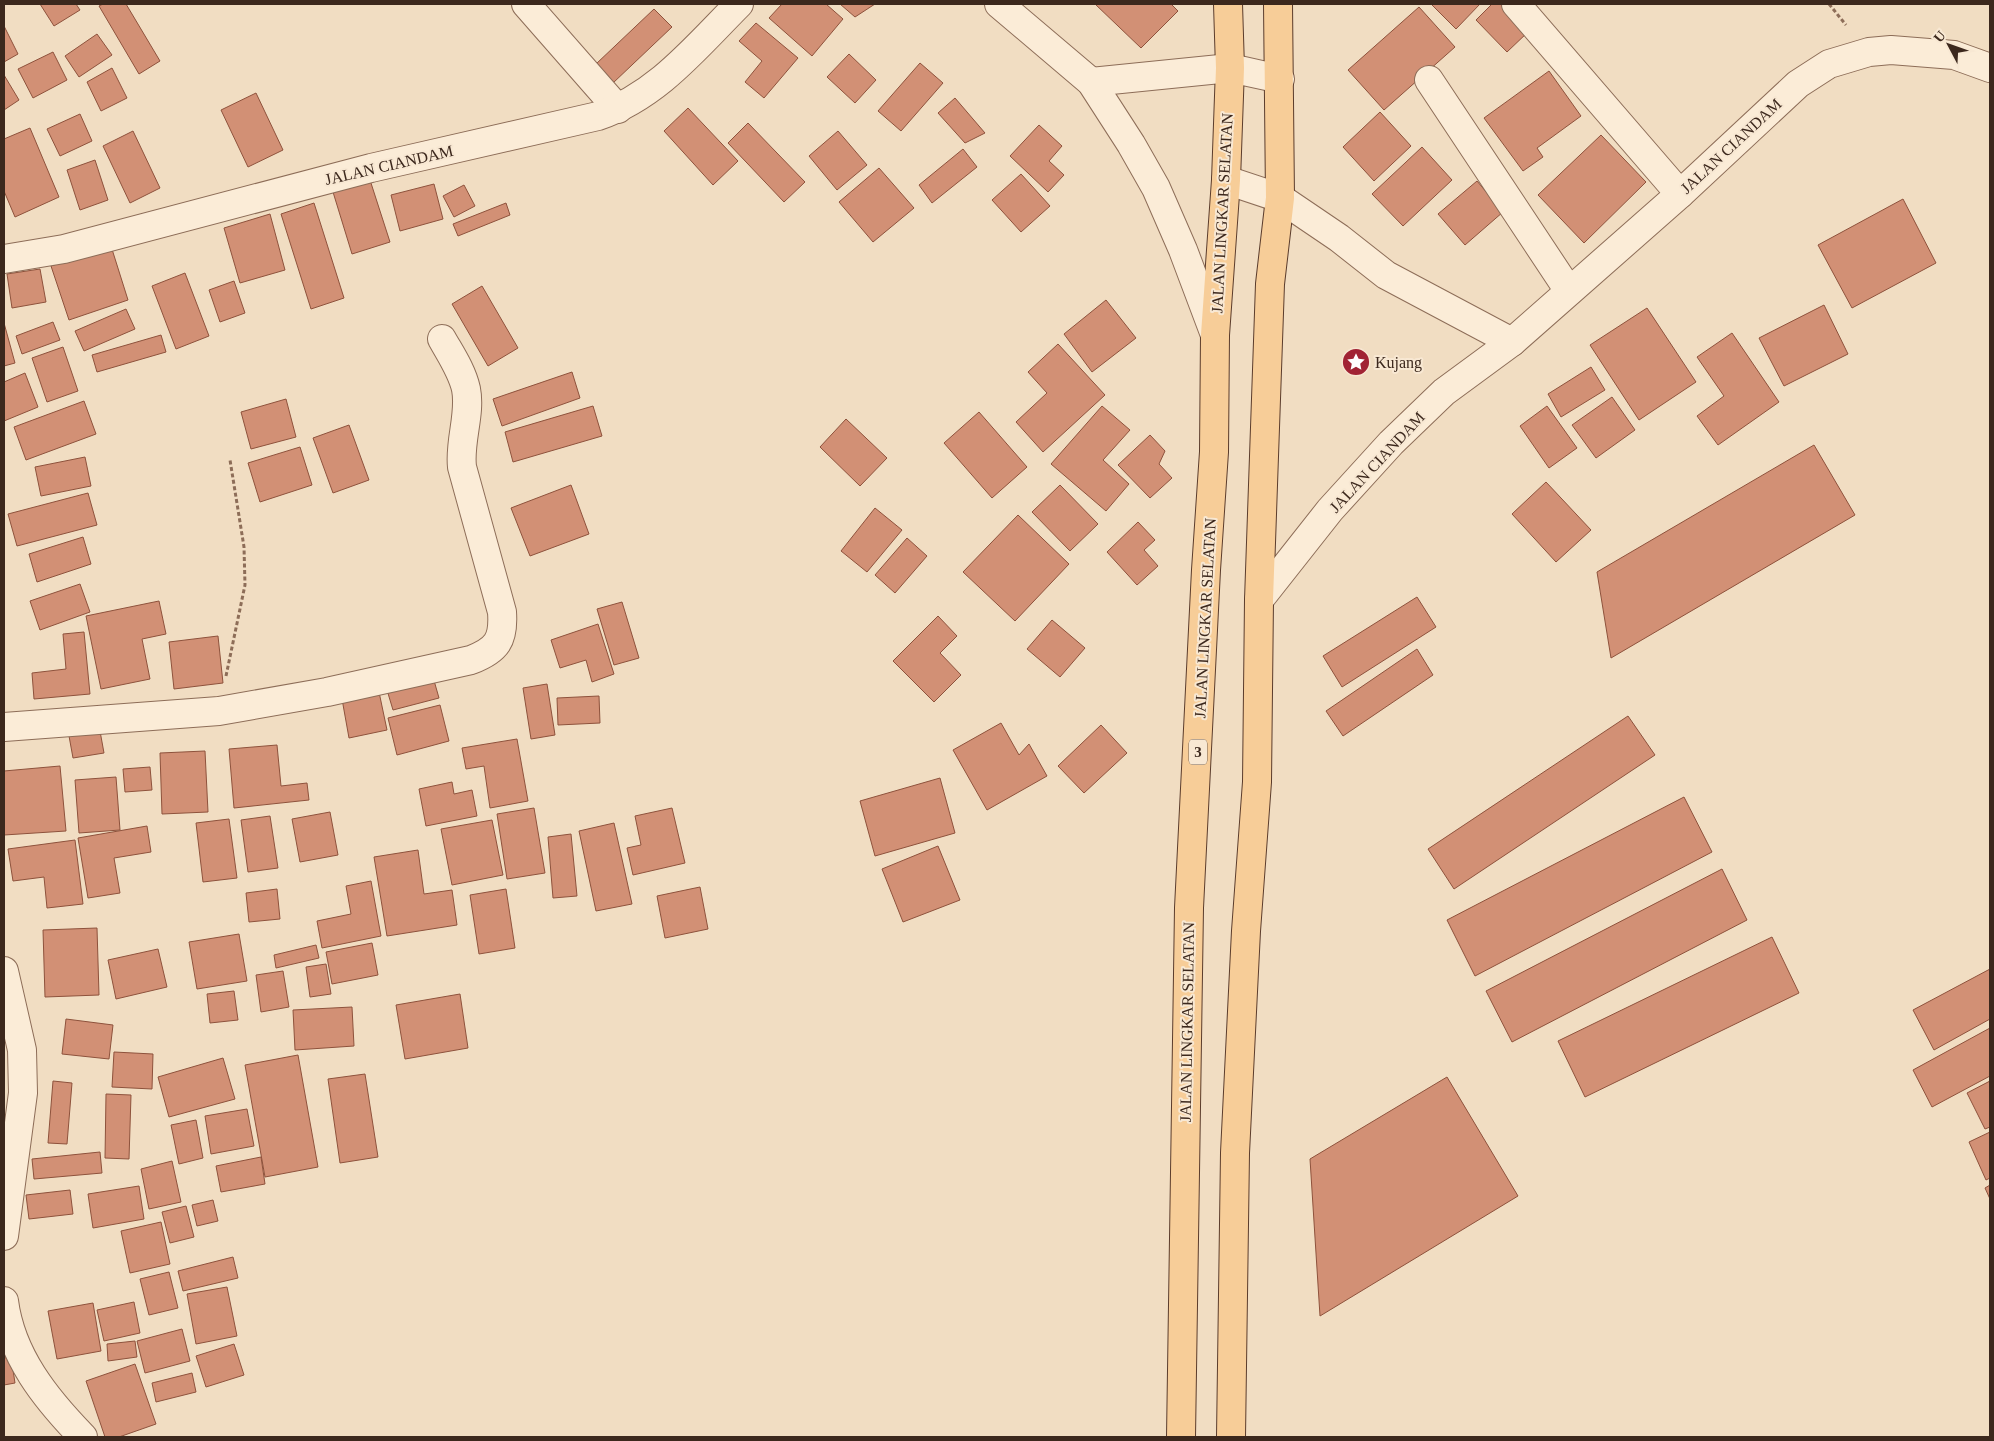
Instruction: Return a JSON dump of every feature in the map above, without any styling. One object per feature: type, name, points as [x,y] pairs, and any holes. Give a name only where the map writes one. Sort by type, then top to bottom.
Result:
[{"type":"main road","name":"JALAN LINGKAR SELATAN","points":[[1180,1437],[1189,908],[1206,570],[1214,452],[1215,335],[1226,180],[1230,68],[1228,4]]},
{"type":"main road","points":[[1231,1437],[1235,1153],[1246,931],[1257,782],[1260,600],[1270,284],[1280,198],[1278,4]]},
{"type":"street","points":[[526,4],[618,109]]},
{"type":"street","name":"JALAN CIANDAM","points":[[4,260],[64,249],[371,168],[598,116],[633,102],[655,86],[739,4]]},
{"type":"street","points":[[999,4],[1091,82],[1135,150],[1156,188],[1183,250],[1215,335]]},
{"type":"street","points":[[1516,4],[1680,194]]},
{"type":"street","name":"JALAN CIANDAM","points":[[1260,600],[1335,504],[1391,443],[1444,392],[1512,342],[1680,194],[1798,84],[1829,64],[1869,52],[1914,50],[1954,55],[1990,68]]},
{"type":"street","points":[[1091,82],[1230,68],[1280,79]]},
{"type":"street","points":[[1429,80],[1569,291]]},
{"type":"street","points":[[1226,180],[1280,198],[1339,238],[1386,275],[1512,342]]},
{"type":"street","points":[[4,727],[219,711],[327,692],[471,660],[486,654],[500,638],[503,627],[502,612],[462,467],[460,449],[466,412],[466,390],[461,374],[442,339]]},
{"type":"street","points":[[4,971],[22,1050],[23,1093],[4,1236]]},
{"type":"street","points":[[4,1301],[6,1319],[14,1344],[30,1372],[47,1398],[82,1437]]},
{"type":"path","points":[[219,711],[245,585],[244,547],[230,460]]},
{"type":"building","points":[[40,4],[76,4],[80,10],[54,26]]},
{"type":"building","points":[[103,4],[126,4],[160,61],[139,74],[99,6]]},
{"type":"building","points":[[782,4],[826,4],[843,19],[812,56],[769,18]]},
{"type":"building","points":[[840,4],[875,4],[855,17]]},
{"type":"building","points":[[1095,4],[1171,4],[1178,11],[1141,48]]},
{"type":"building","points":[[1431,4],[1480,4],[1456,29]]},
{"type":"building","points":[[1492,4],[1501,4],[1528,32],[1507,52],[1476,20]]},
{"type":"building","points":[[1419,7],[1455,47],[1384,110],[1348,70]]},
{"type":"building","points":[[654,9],[672,27],[613,83],[596,64]]},
{"type":"building","points":[[756,23],[798,58],[764,98],[745,82],[762,61],[739,41]]},
{"type":"building","points":[[4,26],[18,54],[4,62]]},
{"type":"building","points":[[97,34],[112,55],[79,77],[65,56]]},
{"type":"building","points":[[53,52],[67,80],[33,98],[18,69]]},
{"type":"building","points":[[849,54],[876,80],[855,103],[827,77]]},
{"type":"building","points":[[920,63],[943,83],[901,131],[878,111]]},
{"type":"building","points":[[112,68],[127,98],[101,111],[87,82]]},
{"type":"building","points":[[1549,71],[1581,116],[1537,148],[1543,157],[1523,171],[1484,118]]},
{"type":"building","points":[[4,75],[19,100],[4,110]]},
{"type":"building","points":[[256,93],[283,150],[248,167],[221,110]]},
{"type":"building","points":[[955,98],[985,133],[965,143],[938,113]]},
{"type":"building","points":[[688,108],[738,161],[713,185],[664,131]]},
{"type":"building","points":[[1380,112],[1411,146],[1374,181],[1343,147]]},
{"type":"building","points":[[80,114],[92,141],[60,156],[47,129]]},
{"type":"building","points":[[748,123],[805,182],[784,202],[728,143]]},
{"type":"building","points":[[1039,125],[1062,146],[1049,161],[1064,175],[1048,192],[1010,156]]},
{"type":"building","points":[[30,128],[59,197],[15,217],[4,191],[4,139]]},
{"type":"building","points":[[133,131],[160,188],[130,203],[103,146]]},
{"type":"building","points":[[838,131],[867,165],[837,190],[809,156]]},
{"type":"building","points":[[1601,135],[1646,182],[1584,243],[1538,195]]},
{"type":"building","points":[[1422,147],[1452,180],[1403,226],[1372,194]]},
{"type":"building","points":[[963,149],[977,167],[932,203],[919,185]]},
{"type":"building","points":[[95,160],[108,200],[80,210],[67,170]]},
{"type":"building","points":[[879,168],[914,208],[873,242],[839,202]]},
{"type":"building","points":[[1021,174],[1050,206],[1021,232],[992,200]]},
{"type":"building","points":[[370,180],[390,242],[352,254],[333,192]]},
{"type":"building","points":[[1477,181],[1503,212],[1465,245],[1438,214]]},
{"type":"building","points":[[434,184],[443,219],[400,231],[391,195]]},
{"type":"building","points":[[464,185],[475,206],[454,217],[443,196]]},
{"type":"building","points":[[1903,199],[1936,263],[1852,308],[1818,245]]},
{"type":"building","points":[[314,203],[344,298],[311,309],[281,214]]},
{"type":"building","points":[[506,203],[510,215],[458,236],[453,224]]},
{"type":"building","points":[[270,214],[285,270],[240,283],[224,228]]},
{"type":"building","points":[[111,246],[128,300],[69,320],[51,266]]},
{"type":"building","points":[[40,269],[46,302],[12,308],[7,274]]},
{"type":"building","points":[[185,273],[209,336],[176,349],[152,286]]},
{"type":"building","points":[[234,281],[245,313],[220,322],[209,290]]},
{"type":"building","points":[[482,286],[518,348],[488,366],[452,304]]},
{"type":"building","points":[[1106,300],[1136,338],[1092,372],[1064,334]]},
{"type":"building","points":[[1824,305],[1848,354],[1784,386],[1759,338]]},
{"type":"building","points":[[1647,308],[1696,382],[1639,420],[1590,345]]},
{"type":"building","points":[[126,309],[135,329],[84,351],[75,331]]},
{"type":"building","points":[[53,322],[60,340],[22,354],[16,336]]},
{"type":"building","points":[[4,323],[15,363],[4,366]]},
{"type":"building","points":[[1732,333],[1779,402],[1718,445],[1697,416],[1724,396],[1697,357]]},
{"type":"building","points":[[161,335],[166,352],[97,372],[92,355]]},
{"type":"building","points":[[1058,344],[1105,395],[1043,452],[1016,422],[1047,393],[1028,372]]},
{"type":"building","points":[[63,347],[78,391],[47,402],[32,358]]},
{"type":"building","points":[[1591,367],[1605,390],[1561,417],[1548,394]]},
{"type":"building","points":[[572,372],[580,398],[502,426],[493,399]]},
{"type":"building","points":[[25,373],[38,407],[4,421],[4,382]]},
{"type":"building","points":[[1612,397],[1635,430],[1596,458],[1572,425]]},
{"type":"building","points":[[286,399],[296,437],[251,449],[241,412]]},
{"type":"building","points":[[84,401],[96,434],[26,460],[14,427]]},
{"type":"building","points":[[593,406],[602,436],[513,462],[505,432]]},
{"type":"building","points":[[1102,406],[1130,430],[1103,460],[1129,484],[1106,511],[1051,464]]},
{"type":"building","points":[[1547,406],[1577,448],[1549,468],[1520,426]]},
{"type":"building","points":[[979,412],[1027,467],[992,498],[944,443]]},
{"type":"building","points":[[846,419],[887,458],[860,486],[820,447]]},
{"type":"building","points":[[349,425],[369,480],[333,493],[313,438]]},
{"type":"building","points":[[1150,435],[1165,451],[1159,464],[1172,478],[1150,498],[1118,465]]},
{"type":"building","points":[[1814,445],[1855,515],[1611,658],[1597,572]]},
{"type":"building","points":[[300,447],[312,485],[260,502],[248,463]]},
{"type":"building","points":[[85,457],[91,486],[41,496],[35,467]]},
{"type":"building","points":[[1546,482],[1591,530],[1556,562],[1512,514]]},
{"type":"building","points":[[571,485],[589,534],[530,556],[511,508]]},
{"type":"building","points":[[1060,485],[1098,524],[1070,551],[1032,512]]},
{"type":"building","points":[[88,493],[97,525],[17,546],[8,514]]},
{"type":"building","points":[[875,508],[902,530],[867,572],[841,551]]},
{"type":"building","points":[[1018,515],[1069,564],[1015,621],[963,572]]},
{"type":"building","points":[[1138,522],[1155,540],[1144,550],[1158,566],[1137,585],[1107,552]]},
{"type":"building","points":[[83,537],[91,564],[37,582],[29,554]]},
{"type":"building","points":[[907,538],[927,556],[895,593],[875,575]]},
{"type":"building","points":[[80,584],[90,612],[40,630],[30,601]]},
{"type":"building","points":[[1417,597],[1436,627],[1342,687],[1323,656]]},
{"type":"building","points":[[159,601],[166,634],[142,639],[150,679],[101,689],[86,616]]},
{"type":"building","points":[[622,602],[639,658],[614,665],[597,609]]},
{"type":"building","points":[[938,616],[957,636],[940,653],[961,675],[934,702],[893,661]]},
{"type":"building","points":[[1052,620],[1085,648],[1060,677],[1027,649]]},
{"type":"building","points":[[598,624],[614,674],[592,682],[586,660],[560,668],[551,640]]},
{"type":"building","points":[[84,632],[90,694],[34,699],[32,673],[66,669],[63,634]]},
{"type":"building","points":[[218,636],[223,683],[174,689],[169,642]]},
{"type":"building","points":[[1417,649],[1433,675],[1343,736],[1326,711]]},
{"type":"building","points":[[433,677],[439,698],[393,710],[387,690]]},
{"type":"building","points":[[547,684],[555,735],[531,739],[523,688]]},
{"type":"building","points":[[379,692],[387,730],[349,738],[342,699]]},
{"type":"building","points":[[599,696],[600,723],[558,725],[557,698]]},
{"type":"building","points":[[440,705],[449,741],[397,755],[388,718]]},
{"type":"building","points":[[1628,716],[1655,755],[1454,889],[1428,849]]},
{"type":"building","points":[[1001,723],[1019,755],[1029,744],[1047,776],[987,810],[953,750]]},
{"type":"building","points":[[1101,725],[1127,753],[1084,793],[1058,766]]},
{"type":"building","points":[[100,731],[104,753],[73,758],[69,736]]},
{"type":"building","points":[[517,739],[528,801],[490,808],[484,766],[466,769],[462,748]]},
{"type":"building","points":[[277,745],[281,786],[307,783],[309,800],[234,808],[229,749]]},
{"type":"building","points":[[205,751],[208,812],[162,814],[160,753]]},
{"type":"building","points":[[60,766],[66,831],[4,835],[4,771]]},
{"type":"building","points":[[150,767],[152,790],[125,792],[123,769]]},
{"type":"building","points":[[116,777],[120,830],[79,833],[75,780]]},
{"type":"building","points":[[940,778],[955,833],[875,856],[860,801]]},
{"type":"building","points":[[452,782],[454,794],[472,790],[477,816],[426,826],[419,789]]},
{"type":"building","points":[[1684,797],[1712,852],[1475,976],[1447,920]]},
{"type":"building","points":[[534,808],[545,873],[507,879],[497,814]]},
{"type":"building","points":[[672,808],[685,863],[633,875],[627,848],[641,845],[635,816]]},
{"type":"building","points":[[330,812],[338,855],[300,862],[292,819]]},
{"type":"building","points":[[270,816],[278,868],[248,872],[241,820]]},
{"type":"building","points":[[229,819],[237,878],[203,882],[196,823]]},
{"type":"building","points":[[492,820],[503,875],[452,885],[441,829]]},
{"type":"building","points":[[614,823],[632,904],[596,911],[579,831]]},
{"type":"building","points":[[147,826],[151,852],[114,858],[120,893],[88,898],[78,838]]},
{"type":"building","points":[[571,834],[577,896],[553,898],[548,837]]},
{"type":"building","points":[[75,840],[83,904],[47,908],[44,877],[13,881],[8,849]]},
{"type":"building","points":[[938,846],[960,900],[903,922],[882,869]]},
{"type":"building","points":[[418,850],[424,894],[452,890],[457,925],[387,936],[374,857]]},
{"type":"building","points":[[1722,869],[1747,920],[1512,1042],[1486,991]]},
{"type":"building","points":[[371,881],[381,936],[322,948],[317,921],[351,914],[346,886]]},
{"type":"building","points":[[700,887],[708,929],[665,938],[657,896]]},
{"type":"building","points":[[277,889],[280,919],[249,922],[246,893]]},
{"type":"building","points":[[506,889],[515,948],[479,954],[470,895]]},
{"type":"building","points":[[97,928],[99,995],[45,997],[43,930]]},
{"type":"building","points":[[239,934],[247,981],[197,989],[189,942]]},
{"type":"building","points":[[1772,937],[1799,993],[1585,1097],[1558,1041]]},
{"type":"building","points":[[372,943],[378,975],[332,984],[326,952]]},
{"type":"building","points":[[316,945],[319,958],[276,968],[274,955]]},
{"type":"building","points":[[158,949],[167,987],[116,999],[108,960]]},
{"type":"building","points":[[326,964],[331,994],[310,997],[306,967]]},
{"type":"building","points":[[1990,969],[1990,1019],[1934,1050],[1913,1010]]},
{"type":"building","points":[[283,971],[289,1007],[261,1012],[256,975]]},
{"type":"building","points":[[234,991],[238,1020],[210,1023],[207,994]]},
{"type":"building","points":[[460,994],[468,1048],[405,1059],[396,1005]]},
{"type":"building","points":[[352,1007],[354,1046],[295,1050],[293,1010]]},
{"type":"building","points":[[66,1019],[113,1025],[109,1059],[62,1054]]},
{"type":"building","points":[[1990,1028],[1990,1076],[1932,1107],[1913,1070]]},
{"type":"building","points":[[114,1052],[153,1054],[152,1089],[112,1087]]},
{"type":"building","points":[[298,1055],[318,1167],[265,1177],[245,1065]]},
{"type":"building","points":[[223,1058],[235,1099],[169,1117],[158,1077]]},
{"type":"building","points":[[365,1074],[378,1157],[340,1163],[328,1079]]},
{"type":"building","points":[[1447,1077],[1518,1196],[1320,1316],[1310,1159]]},
{"type":"building","points":[[53,1081],[72,1083],[67,1144],[48,1143]]},
{"type":"building","points":[[1990,1081],[1990,1127],[1985,1129],[1967,1093]]},
{"type":"building","points":[[106,1094],[131,1095],[129,1159],[105,1158]]},
{"type":"building","points":[[247,1109],[254,1146],[211,1154],[205,1116]]},
{"type":"building","points":[[196,1120],[203,1158],[179,1164],[171,1125]]},
{"type":"building","points":[[1990,1132],[1990,1178],[1986,1180],[1969,1142]]},
{"type":"building","points":[[100,1152],[102,1173],[34,1179],[32,1159]]},
{"type":"building","points":[[261,1157],[265,1184],[221,1192],[216,1166]]},
{"type":"building","points":[[172,1161],[181,1202],[149,1209],[141,1169]]},
{"type":"building","points":[[1990,1185],[1990,1199],[1985,1188]]},
{"type":"building","points":[[139,1186],[144,1219],[93,1228],[88,1194]]},
{"type":"building","points":[[70,1190],[73,1214],[29,1219],[26,1195]]},
{"type":"building","points":[[213,1200],[218,1221],[197,1226],[192,1205]]},
{"type":"building","points":[[186,1206],[194,1237],[170,1243],[162,1212]]},
{"type":"building","points":[[161,1222],[170,1264],[130,1273],[121,1231]]},
{"type":"building","points":[[233,1257],[238,1278],[183,1291],[178,1271]]},
{"type":"building","points":[[169,1272],[178,1308],[149,1315],[140,1279]]},
{"type":"building","points":[[227,1287],[237,1336],[196,1344],[187,1294]]},
{"type":"building","points":[[134,1302],[140,1333],[104,1341],[97,1310]]},
{"type":"building","points":[[93,1303],[101,1351],[57,1359],[48,1311]]},
{"type":"building","points":[[182,1329],[190,1361],[145,1373],[137,1341]]},
{"type":"building","points":[[135,1341],[137,1357],[108,1361],[107,1344]]},
{"type":"building","points":[[234,1344],[244,1375],[206,1387],[196,1356]]},
{"type":"building","points":[[11,1357],[15,1383],[4,1385],[4,1358]]},
{"type":"building","points":[[135,1364],[156,1424],[119,1437],[105,1437],[86,1381]]},
{"type":"building","points":[[192,1373],[196,1392],[156,1402],[152,1383]]},
{"type":"place","name":"Kujang","points":[[1356,362]]}]
